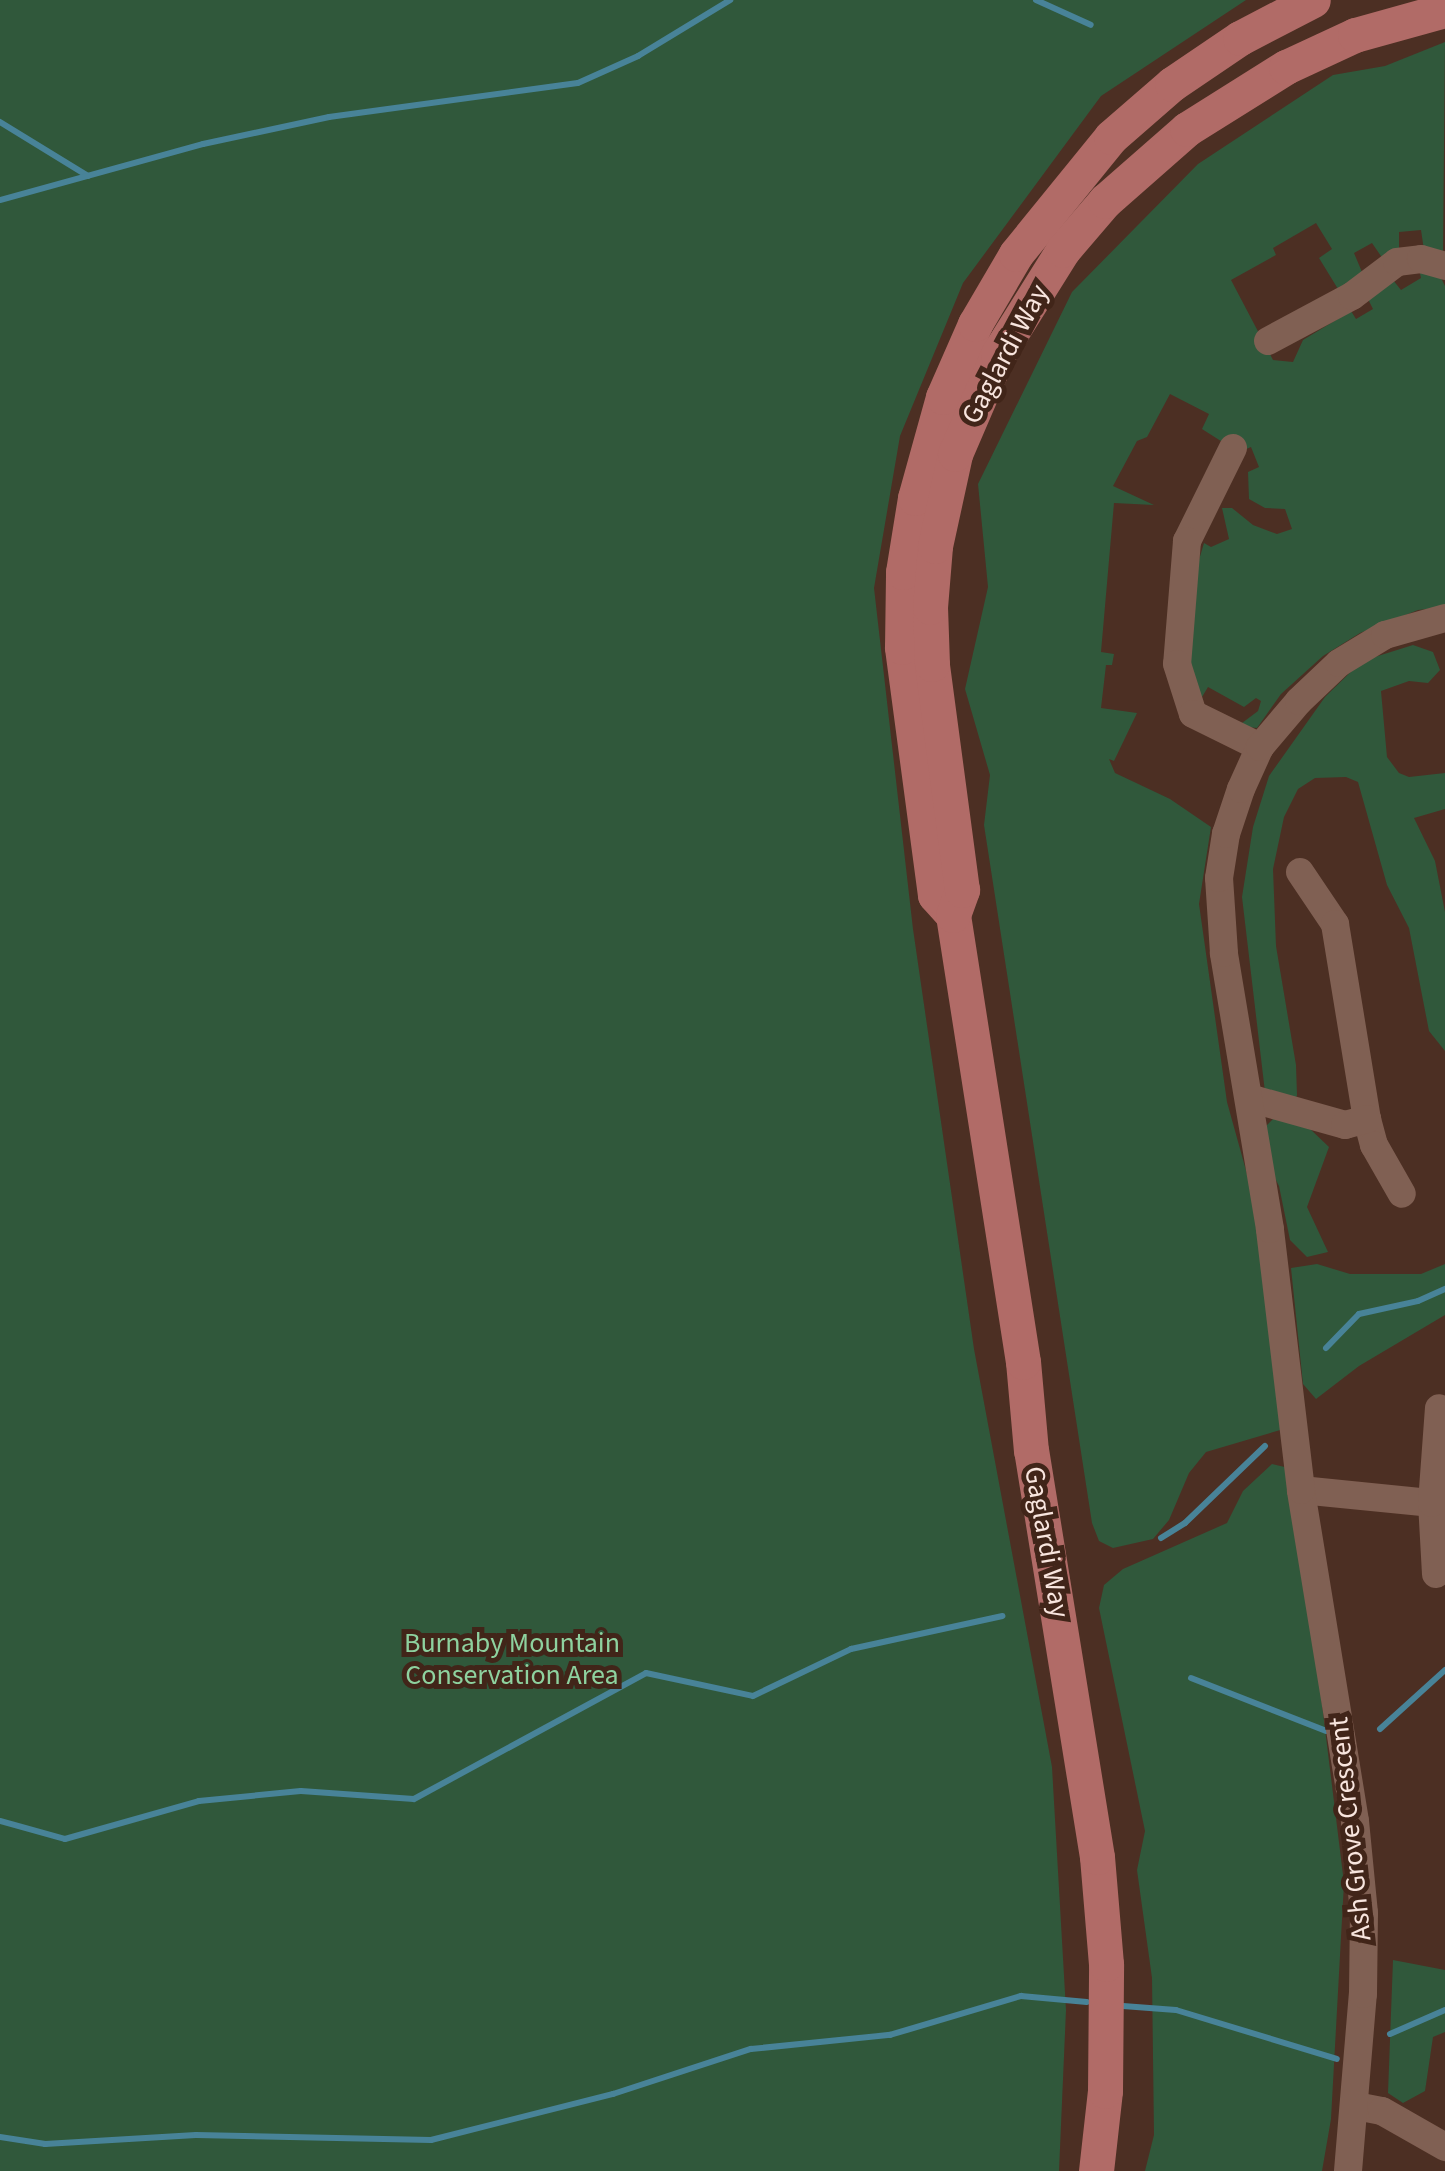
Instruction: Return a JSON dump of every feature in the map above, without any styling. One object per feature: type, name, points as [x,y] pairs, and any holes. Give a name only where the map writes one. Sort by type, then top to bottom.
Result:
[{"type":"main road","name":"Gaglardi Way","points":[[953,916],[935,895],[902,647],[903,572],[915,498],[943,397],[975,324],[1016,254],[1111,137],[1172,84],[1240,38],[1313,0]]},
{"type":"main road","name":"Gaglardi Way","points":[[1096,2171],[1104,2091],[1106,1982],[1097,1857],[1031,1452],[1022,1362],[953,916],[962,890],[932,664],[930,607],[935,546],[955,454],[998,354],[1063,250],[1106,201],[1187,129],[1303,58],[1355,35],[1445,10]]},
{"type":"street","points":[[1268,341],[1352,296],[1397,262],[1421,259],[1445,266]]},
{"type":"street","points":[[1233,448],[1187,542],[1177,664],[1192,714],[1260,747]]},
{"type":"street","name":"Ash Grove Crescent","points":[[1348,2171],[1356,2106],[1364,1913],[1355,1821],[1301,1490],[1249,1098],[1224,953],[1219,878],[1226,834],[1260,747],[1339,662],[1385,634],[1445,618]]},
{"type":"street","points":[[1300,872],[1335,924],[1367,1119],[1374,1145],[1402,1194]]},
{"type":"street","points":[[1249,1098],[1345,1125],[1367,1119]]},
{"type":"street","points":[[1436,1574],[1432,1504],[1439,1408]]},
{"type":"street","points":[[1301,1490],[1432,1504]]},
{"type":"street","points":[[1356,2106],[1382,2111],[1445,2147]]},
{"type":"green space","name":"Burnaby Mountain Conservation Area","points":[[0,0],[1246,0],[1101,96],[963,283],[900,436],[874,588],[913,929],[974,1349],[1052,1767],[1066,2010],[1059,2171],[0,2171]]},
{"type":"green space","points":[[1445,42],[1443,254],[1424,250],[1421,230],[1399,232],[1399,250],[1383,259],[1372,243],[1354,253],[1362,272],[1338,289],[1319,258],[1332,249],[1316,223],[1273,248],[1276,255],[1231,280],[1273,360],[1293,362],[1303,340],[1351,311],[1356,319],[1373,309],[1368,299],[1393,280],[1401,290],[1421,278],[1419,269],[1441,278],[1445,286],[1445,607],[1418,610],[1360,633],[1323,656],[1281,694],[1257,728],[1248,727],[1242,723],[1258,711],[1261,701],[1256,698],[1244,707],[1208,687],[1202,697],[1187,682],[1196,570],[1204,543],[1211,547],[1229,539],[1222,508],[1232,508],[1253,525],[1277,534],[1292,529],[1285,509],[1265,508],[1249,499],[1248,472],[1259,467],[1251,447],[1244,450],[1224,443],[1202,429],[1209,414],[1170,394],[1147,437],[1137,441],[1113,486],[1154,505],[1114,503],[1101,652],[1114,654],[1112,665],[1106,665],[1101,708],[1137,713],[1114,761],[1109,759],[1115,773],[1170,799],[1211,827],[1199,904],[1227,1102],[1272,1264],[1287,1428],[1206,1452],[1189,1473],[1169,1520],[1153,1539],[1113,1548],[1099,1541],[1092,1523],[984,825],[990,775],[965,689],[988,587],[978,484],[1072,292],[1198,164],[1333,75],[1385,66]]},
{"type":"green space","points":[[1413,645],[1433,652],[1440,670],[1428,683],[1409,681],[1381,691],[1387,757],[1399,773],[1409,777],[1445,773],[1445,809],[1414,818],[1435,861],[1445,912],[1445,1051],[1429,1031],[1409,928],[1387,885],[1358,782],[1346,777],[1315,778],[1298,789],[1284,817],[1273,869],[1276,946],[1296,1065],[1295,1101],[1265,1092],[1242,897],[1253,827],[1269,776],[1325,697],[1362,661]]},
{"type":"green space","points":[[1275,1117],[1307,1126],[1329,1147],[1307,1207],[1328,1252],[1307,1257],[1290,1240],[1279,1186],[1261,1151],[1266,1126]]},
{"type":"green space","points":[[1317,1264],[1350,1274],[1421,1274],[1445,1264],[1445,1315],[1359,1366],[1316,1399],[1303,1384],[1291,1268]]},
{"type":"green space","points":[[1272,1464],[1293,1469],[1344,1883],[1331,2119],[1322,2171],[1145,2171],[1154,2135],[1152,1978],[1137,1870],[1145,1831],[1099,1608],[1104,1585],[1123,1569],[1227,1523],[1243,1491]]},
{"type":"green space","points":[[1393,1960],[1445,1970],[1445,2032],[1433,2037],[1425,2091],[1403,2103],[1388,2093]]},
{"type":"waterway","points":[[0,200],[203,144],[329,117],[578,83],[638,56],[730,0]]},
{"type":"waterway","points":[[1036,0],[1091,25]]},
{"type":"waterway","points":[[0,122],[88,176]]},
{"type":"waterway","points":[[1326,1348],[1359,1314],[1418,1301],[1445,1289]]},
{"type":"waterway","points":[[1161,1538],[1185,1523],[1265,1446]]},
{"type":"waterway","points":[[0,1821],[65,1839],[199,1801],[301,1791],[414,1799],[646,1673],[753,1696],[851,1649],[1002,1616]]},
{"type":"waterway","points":[[1380,1729],[1445,1670]]},
{"type":"waterway","points":[[1191,1678],[1326,1731]]},
{"type":"waterway","points":[[0,2137],[45,2144],[196,2135],[431,2140],[613,2094],[751,2049],[890,2035],[1021,1996],[1087,2002]]},
{"type":"waterway","points":[[1123,2006],[1176,2010],[1337,2059]]},
{"type":"waterway","points":[[1390,2034],[1445,2010]]}]
